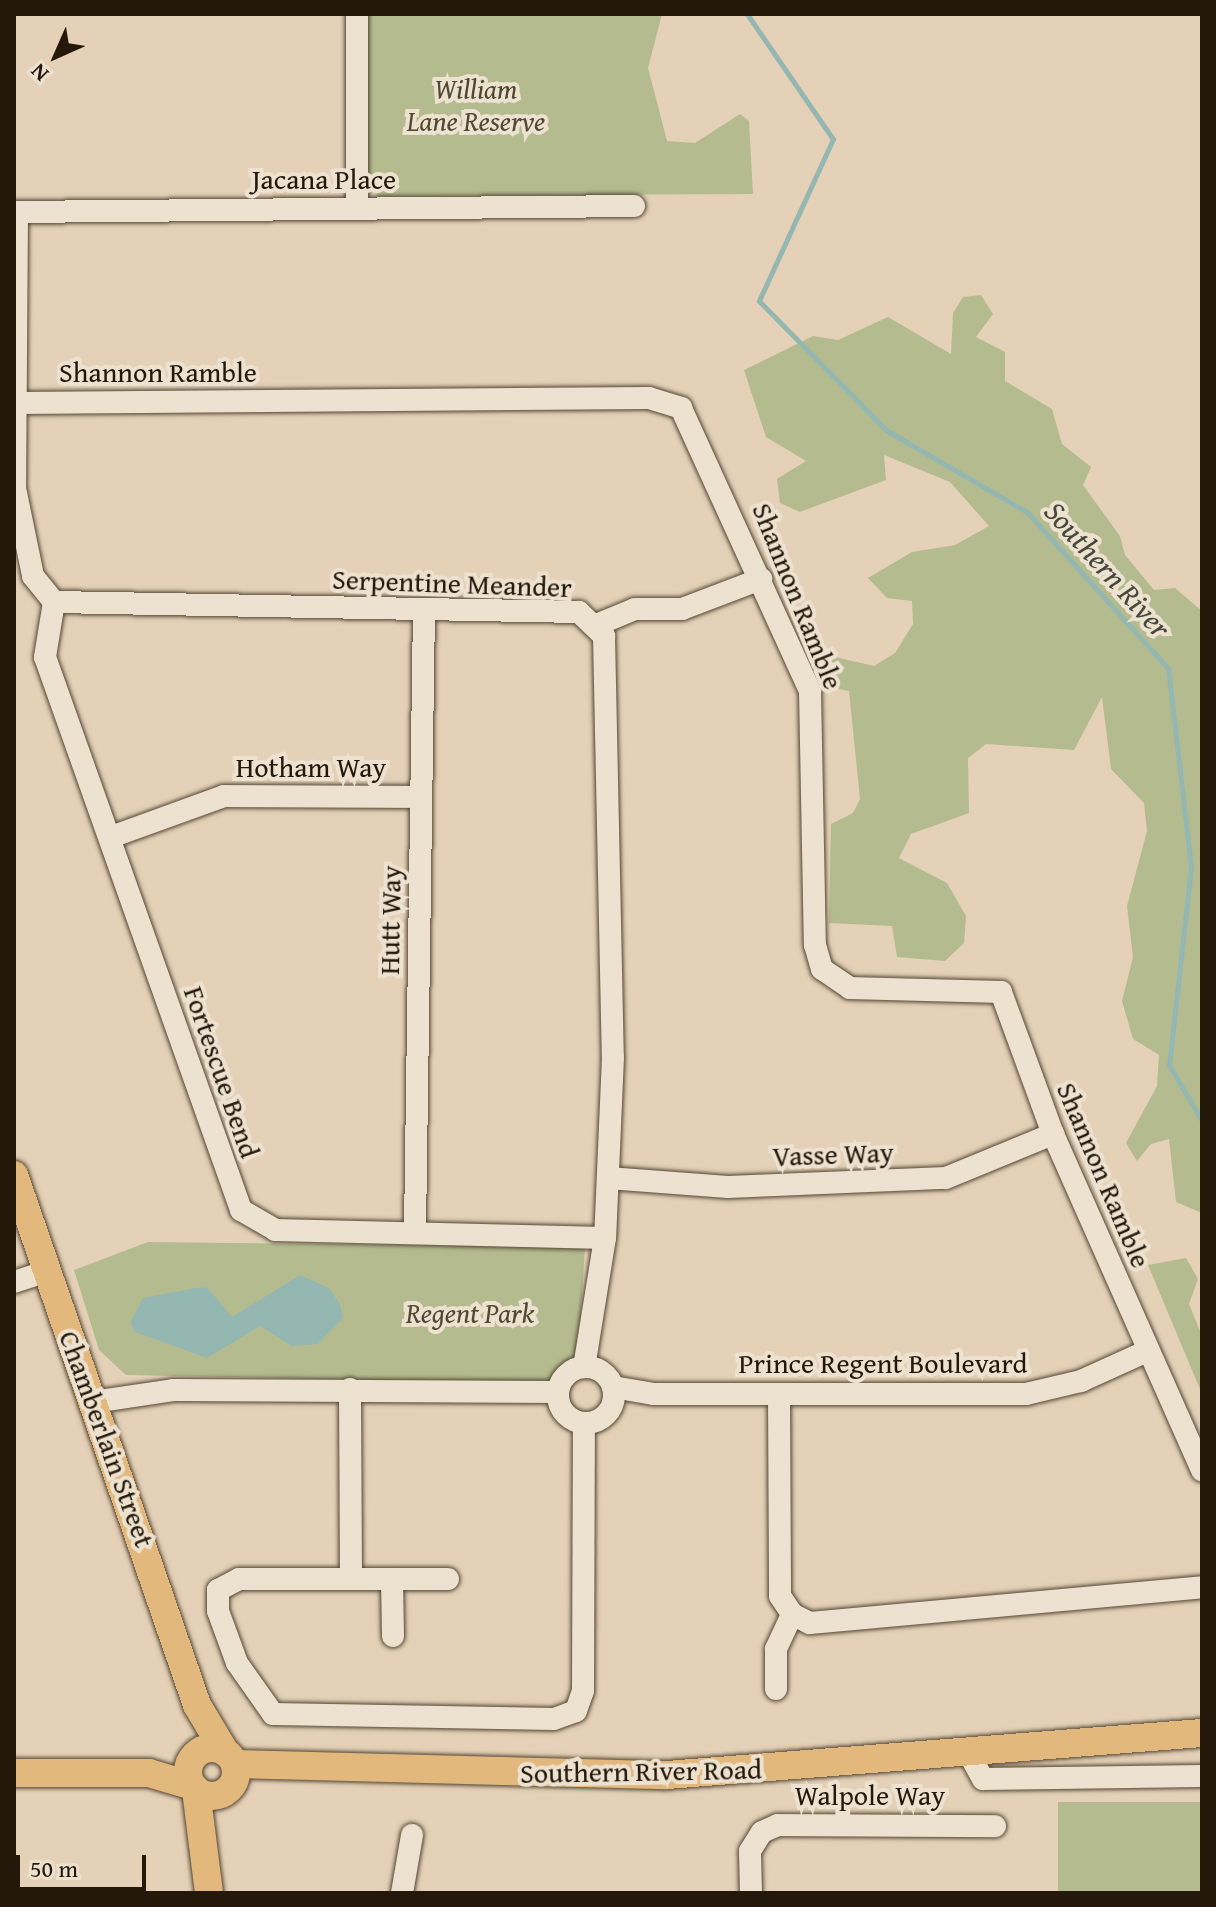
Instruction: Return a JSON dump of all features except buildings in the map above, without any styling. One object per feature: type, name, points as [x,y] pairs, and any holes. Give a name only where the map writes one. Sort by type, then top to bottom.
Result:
[{"type":"main road","name":"Chamberlain Street","points":[[14,1175],[219,1766],[209,1886]]},
{"type":"main road","name":"Southern River Road","points":[[14,1773],[149,1773],[219,1766],[312,1772],[667,1775],[1202,1733]]},
{"type":"main road","name":"Chamberlain Street","points":[[209,1886],[195,1788],[219,1766]]},
{"type":"main road","points":[[195,1788],[216,1796],[219,1766]]},
{"type":"main road","name":"Southern River Road","points":[[149,1773],[195,1788]]},
{"type":"street","points":[[357,14],[357,209]]},
{"type":"street","name":"Jacana Place","points":[[15,212],[634,206]]},
{"type":"street","points":[[15,212],[15,488],[33,576],[54,602]]},
{"type":"street","name":"Shannon Ramble","points":[[17,403],[667,401],[692,421],[810,691],[815,945],[822,969],[850,988],[1001,992],[1053,1134],[1202,1470]]},
{"type":"street","points":[[594,626],[635,609],[682,609],[761,579]]},
{"type":"street","name":"Serpentine Meander","points":[[54,602],[579,612],[604,636],[613,1057],[605,1238],[584,1367]]},
{"type":"street","name":"Fortescue Bend","points":[[54,602],[45,657],[241,1210],[275,1230],[415,1230],[605,1238]]},
{"type":"street","name":"Hutt Way","points":[[415,1230],[424,611]]},
{"type":"street","name":"Hotham Way","points":[[111,837],[224,796],[421,797]]},
{"type":"street","name":"Vasse Way","points":[[608,1178],[728,1187],[946,1178],[1053,1134]]},
{"type":"street","points":[[14,1282],[47,1271]]},
{"type":"street","name":"Prince Regent Boulevard","points":[[613,1387],[779,1394],[1026,1394],[1081,1381],[1147,1351]]},
{"type":"street","points":[[584,1367],[603,1373],[613,1387],[610,1409],[584,1423],[565,1414],[558,1392],[567,1375],[584,1367]]},
{"type":"street","points":[[350,1389],[351,1579]]},
{"type":"street","points":[[93,1402],[173,1390],[558,1392]]},
{"type":"street","points":[[779,1394],[780,1596],[792,1614],[810,1623],[1202,1587]]},
{"type":"street","points":[[448,1579],[239,1579],[218,1590],[237,1663],[273,1714],[554,1719],[576,1711],[583,1691],[584,1423]]},
{"type":"street","points":[[392,1579],[393,1636]]},
{"type":"street","points":[[776,1689],[776,1649],[792,1614]]},
{"type":"street","points":[[968,1752],[983,1779],[1202,1776]]},
{"type":"street","name":"Walpole Way","points":[[751,1893],[750,1851],[762,1832],[778,1825],[995,1826]]},
{"type":"street","points":[[402,1893],[412,1835]]},
{"type":"green space","name":"William Lane Reserve","points":[[367,14],[662,14],[648,68],[667,141],[695,143],[740,114],[749,121],[753,194],[378,196],[367,175]]},
{"type":"green space","points":[[981,295],[993,314],[976,337],[1005,352],[1005,381],[1052,409],[1062,444],[1091,467],[1083,485],[1120,536],[1125,555],[1154,590],[1175,588],[1202,611],[1202,1213],[1176,1202],[1169,1139],[1151,1144],[1137,1161],[1126,1143],[1157,1086],[1159,1055],[1133,1039],[1122,1001],[1133,957],[1127,906],[1147,831],[1144,803],[1111,769],[1102,697],[1074,750],[986,744],[968,758],[969,813],[911,834],[899,858],[947,883],[966,916],[964,943],[945,961],[897,957],[892,926],[829,923],[831,824],[853,813],[860,799],[849,691],[823,686],[811,669],[822,654],[874,666],[895,653],[913,624],[912,601],[887,598],[868,578],[912,552],[955,545],[989,526],[950,482],[884,455],[886,480],[800,512],[780,503],[777,479],[806,461],[766,437],[744,370],[813,336],[838,340],[888,317],[951,354],[953,313],[963,297]]},
{"type":"green space","name":"Regent Park","points":[[148,1242],[585,1247],[578,1362],[554,1383],[126,1375],[99,1350],[74,1270]]},
{"type":"green space","points":[[1186,1258],[1198,1279],[1189,1304],[1202,1336],[1202,1394],[1148,1265]]},
{"type":"green space","points":[[1058,1802],[1202,1802],[1202,1893],[1058,1893]]},
{"type":"water","points":[[300,1275],[329,1288],[340,1304],[343,1318],[318,1344],[292,1346],[260,1326],[207,1358],[135,1332],[130,1323],[143,1298],[207,1287],[232,1317]]},
{"type":"waterway","name":"Southern River","points":[[747,14],[833,139],[759,301],[886,430],[1027,512],[1168,668],[1191,867],[1169,1065],[1202,1121]]}]
